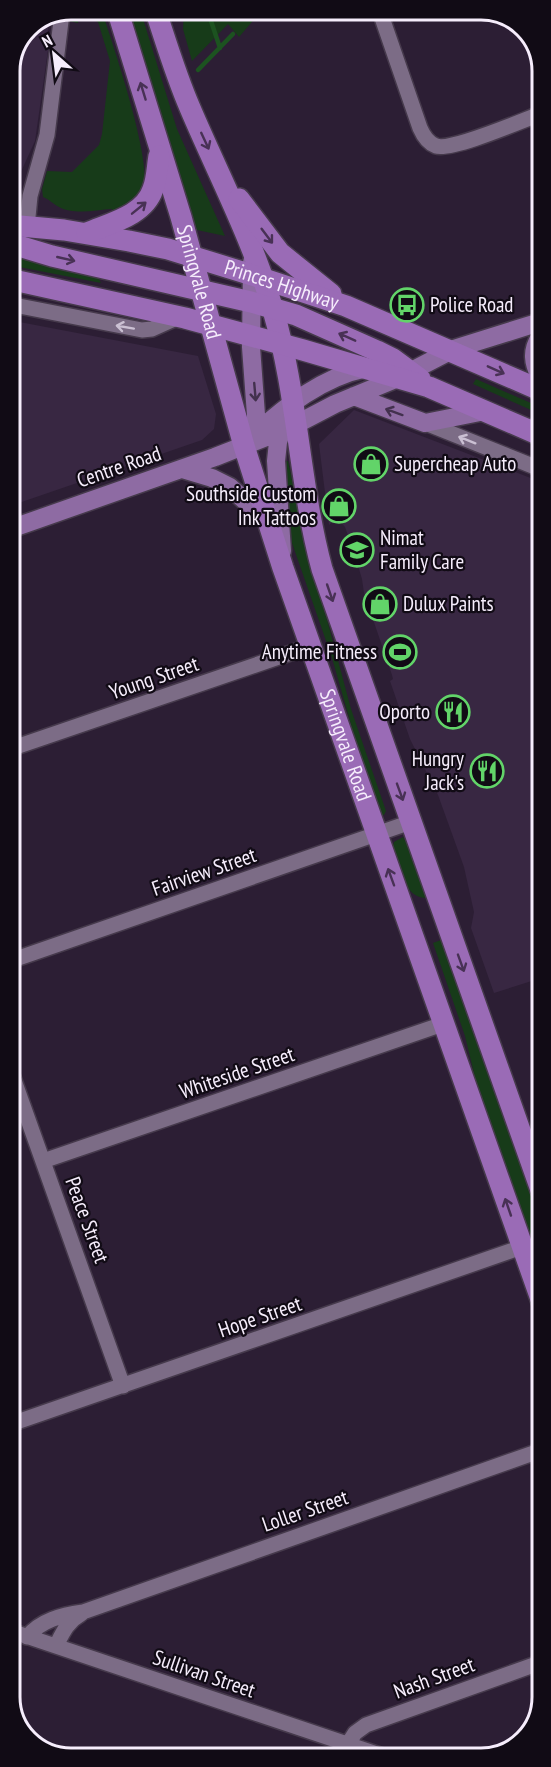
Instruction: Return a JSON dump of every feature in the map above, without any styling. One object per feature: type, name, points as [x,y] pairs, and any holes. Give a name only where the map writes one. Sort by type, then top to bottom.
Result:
[{"type":"highway","name":"Springvale Road","points":[[120,20],[192,256],[243,446],[283,568],[532,1274]]},
{"type":"highway","name":"Springvale Road","points":[[159,20],[183,90],[252,253],[257,277],[273,308],[294,403],[289,428],[322,569],[532,1165]]},
{"type":"highway","points":[[87,233],[128,216],[143,206],[153,188],[160,147]]},
{"type":"highway","points":[[219,172],[280,253],[346,306]]},
{"type":"highway","name":"Princes Highway","points":[[20,226],[87,233],[192,256],[346,306],[532,387]]},
{"type":"highway","name":"Princes Highway","points":[[20,246],[296,315],[377,351],[429,387],[532,432]]},
{"type":"highway","name":"Princes Highway","points":[[20,281],[181,316],[364,368],[402,370]]},
{"type":"main road","points":[[243,446],[253,429],[256,415],[251,302],[257,277]]},
{"type":"main road","points":[[402,370],[450,351],[532,325]]},
{"type":"main road","name":"Centre Road","points":[[243,446],[267,423],[294,403],[330,380],[364,368]]},
{"type":"main road","name":"Centre Road","points":[[20,526],[182,469],[289,428],[402,370]]},
{"type":"main road","points":[[354,396],[423,422],[485,411]]},
{"type":"main road","points":[[283,568],[276,460],[289,428]]},
{"type":"main road","points":[[182,469],[212,478],[230,487],[268,522]]},
{"type":"street","points":[[20,221],[46,143],[61,20]]},
{"type":"street","points":[[383,20],[420,128],[436,146],[453,146],[532,117]]},
{"type":"street","points":[[20,306],[138,329],[152,329],[181,316]]},
{"type":"street","points":[[423,422],[532,466]]},
{"type":"street","name":"Young Street","points":[[20,746],[311,646]]},
{"type":"street","name":"Fairview Street","points":[[20,958],[411,822]]},
{"type":"street","name":"Whiteside Street","points":[[43,1161],[443,1024]]},
{"type":"street","name":"Peace Street","points":[[20,1097],[123,1386]]},
{"type":"street","name":"Hope Street","points":[[20,1421],[522,1247]]},
{"type":"street","name":"Loller Street","points":[[27,1637],[33,1629],[67,1614],[83,1612],[532,1454]]},
{"type":"street","name":"Loller Street","points":[[56,1646],[66,1626],[83,1612]]},
{"type":"street","name":"Sullivan Street","points":[[20,1634],[359,1748]]},
{"type":"street","name":"Nash Street","points":[[348,1744],[355,1733],[366,1725],[532,1666]]},
{"type":"shaded area","points":[[49,24],[47,35],[50,36],[35,141],[20,174],[20,61],[23,51],[34,34]]},
{"type":"shaded area","points":[[20,322],[198,356],[216,414],[214,429],[202,440],[20,503]]},
{"type":"shaded area","points":[[354,410],[532,479],[532,981],[494,993],[471,928],[474,912],[464,867],[438,795],[410,739],[390,681],[393,679],[392,675],[364,593],[353,549],[345,527],[337,518],[329,525],[319,444]]},
{"type":"green space","points":[[94,20],[105,20],[132,107],[144,163],[145,184],[141,197],[113,214],[112,209],[71,211],[65,209],[43,197],[42,189],[47,171],[72,172],[99,145],[110,61],[98,22]]},
{"type":"green space","points":[[132,20],[143,20],[177,129],[225,236],[197,230]]},
{"type":"green space","points":[[183,20],[254,20],[239,37],[228,24],[192,61],[183,29]]},
{"type":"green space","points":[[20,255],[98,277],[101,283],[20,267]]},
{"type":"green space","points":[[476,379],[532,404],[532,410],[473,384]]},
{"type":"green space","points":[[288,461],[310,566],[351,709],[386,811],[384,815],[381,815],[360,756],[332,658],[292,543],[283,462]]},
{"type":"green space","points":[[403,837],[426,898],[417,896],[411,891],[397,866],[394,842]]},
{"type":"green space","points":[[441,940],[532,1197],[532,1246],[479,1094],[465,1036],[433,943]]},
{"type":"waterway","points":[[211,20],[220,48]]},
{"type":"waterway","points":[[198,70],[233,34]]},
{"type":"place","name":"Police Road","points":[[407,305]]},
{"type":"place","name":"Supercheap Auto","points":[[371,464]]},
{"type":"place","name":"Southside Custom Ink Tattoos","points":[[339,506]]},
{"type":"place","name":"Nimat Family Care","points":[[357,550]]},
{"type":"place","name":"Dulux Paints","points":[[380,604]]},
{"type":"place","name":"Anytime Fitness","points":[[400,652]]},
{"type":"place","name":"Oporto","points":[[453,712]]},
{"type":"place","name":"Hungry Jack's","points":[[487,771]]}]
